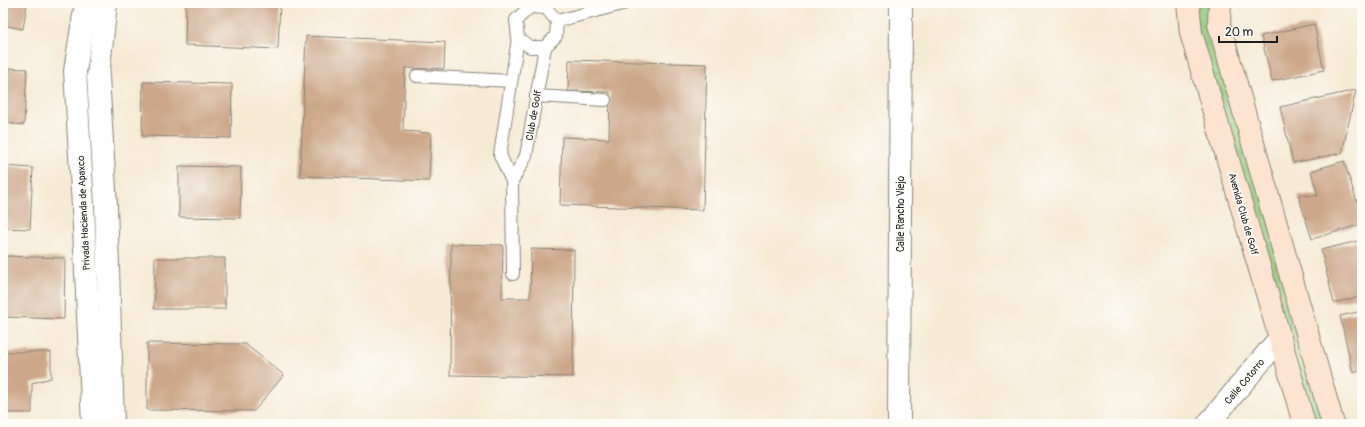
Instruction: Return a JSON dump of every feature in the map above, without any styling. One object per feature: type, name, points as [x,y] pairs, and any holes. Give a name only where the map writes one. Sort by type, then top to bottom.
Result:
[{"type":"street","name":"Privada Hacienda de Apaxco","points":[[93,424],[75,71],[99,3]]},
{"type":"street","name":"Privada Hacienda de Apaxco","points":[[99,3],[98,76],[106,206],[113,424]]},
{"type":"street","name":"Calle Rancho Viejo","points":[[899,424],[901,3]]},
{"type":"street","name":"Avenida Club de Golf","points":[[1188,3],[1191,33],[1304,424]]},
{"type":"street","points":[[1191,33],[1220,14],[1333,424]]},
{"type":"street","points":[[83,206],[106,206]]},
{"type":"street","name":"Calle Cotorro","points":[[1208,424],[1280,338]]},
{"type":"lane","points":[[557,21],[626,3]]},
{"type":"lane","points":[[513,274],[512,181],[500,155],[518,38],[516,20],[528,5],[546,8],[557,21],[556,36],[545,47],[530,47],[518,38]]},
{"type":"lane","name":"Club de Golf","points":[[512,181],[526,156],[545,47]]},
{"type":"lane","points":[[417,76],[511,81]]},
{"type":"lane","points":[[536,96],[605,100]]},
{"type":"green space","points":[[1188,3],[1220,3],[1333,424],[1304,424]]},
{"type":"building","points":[[3,3],[27,3],[23,29],[3,25]]},
{"type":"building","points":[[186,3],[280,3],[278,49],[185,45]]},
{"type":"building","points":[[1314,24],[1324,70],[1272,81],[1261,36]]},
{"type":"building","points":[[306,36],[445,42],[444,69],[405,68],[403,131],[431,133],[429,181],[300,176]]},
{"type":"building","points":[[569,60],[707,64],[703,210],[560,205],[562,137],[609,139],[610,92],[568,91]]},
{"type":"building","points":[[3,68],[27,69],[24,125],[3,123]]},
{"type":"building","points":[[143,82],[232,84],[231,138],[142,136]]},
{"type":"building","points":[[1356,90],[1342,153],[1293,163],[1280,107]]},
{"type":"building","points":[[1344,161],[1362,218],[1362,224],[1312,239],[1298,195],[1318,196],[1311,171]]},
{"type":"building","points":[[3,166],[33,168],[30,229],[3,228]]},
{"type":"building","points":[[179,166],[241,167],[240,218],[179,217]]},
{"type":"building","points":[[1362,240],[1362,296],[1334,303],[1321,250]]},
{"type":"building","points":[[451,244],[503,245],[502,298],[530,298],[531,249],[574,250],[573,377],[450,375]]},
{"type":"building","points":[[3,256],[65,258],[64,319],[3,317]]},
{"type":"building","points":[[155,258],[225,258],[225,309],[154,309]]},
{"type":"building","points":[[1362,311],[1362,370],[1353,373],[1340,316]]},
{"type":"building","points":[[147,343],[245,344],[284,375],[254,411],[147,410]]},
{"type":"building","points":[[3,352],[51,352],[51,378],[32,383],[32,413],[3,413]]}]
